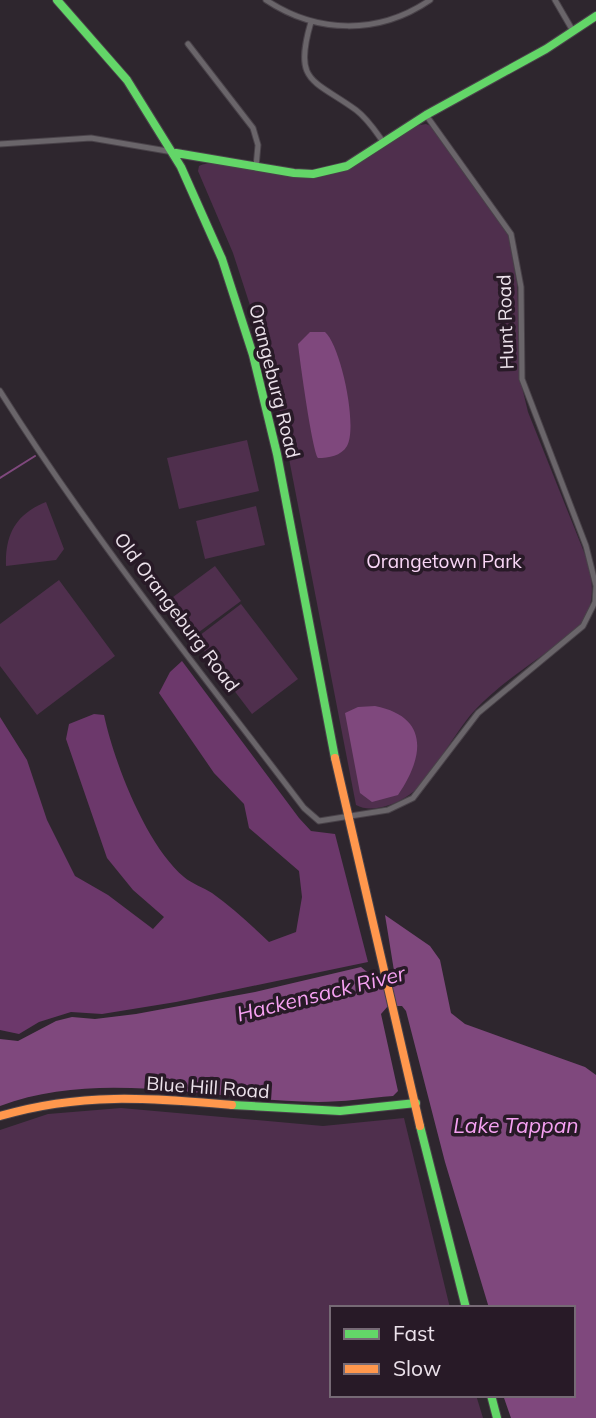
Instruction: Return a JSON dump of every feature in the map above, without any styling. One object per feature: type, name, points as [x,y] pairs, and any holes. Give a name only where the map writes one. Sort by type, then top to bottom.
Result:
[{"type":"main road","name":"Orangeburg Road","points":[[57,0],[127,79],[176,153],[228,271],[264,388],[349,818],[466,1306]]},
{"type":"main road","points":[[176,153],[294,173],[330,172],[347,166],[426,115],[596,16]]},
{"type":"main road","name":"Blue Hill Road","points":[[0,1116],[55,1102],[110,1097],[334,1112],[416,1103]]},
{"type":"main road","points":[[492,1397],[497,1418]]},
{"type":"street","points":[[266,0],[311,22],[338,26],[370,26],[404,15],[429,0]]},
{"type":"street","points":[[555,0],[573,31]]},
{"type":"street","points":[[311,22],[304,48],[304,65],[311,79],[321,89],[359,112],[384,143]]},
{"type":"street","points":[[188,44],[253,128],[258,145],[256,167]]},
{"type":"street","name":"Hunt Road","points":[[349,818],[394,808],[419,793],[447,750],[478,713],[583,626],[591,616],[596,586],[586,546],[522,379],[521,287],[511,234],[426,115]]},
{"type":"street","points":[[0,144],[91,138],[176,153]]},
{"type":"street","name":"Old Orangeburg Road","points":[[0,391],[35,447],[304,808],[319,821],[349,818]]},
{"type":"green space","name":"Orangetown Park","points":[[426,124],[433,127],[508,234],[517,282],[521,383],[528,412],[590,567],[591,598],[588,612],[580,626],[487,698],[458,731],[414,791],[394,803],[368,808],[356,805],[273,376],[233,253],[198,171],[199,166],[219,163],[284,176],[311,177],[328,174],[359,163],[415,126]]},
{"type":"green space","points":[[247,440],[259,491],[179,509],[167,458]]},
{"type":"green space","points":[[46,502],[64,549],[56,560],[6,566],[8,544],[14,526],[27,513]]},
{"type":"green space","points":[[256,506],[265,545],[205,559],[196,521]]},
{"type":"green space","points":[[215,566],[241,601],[195,635],[169,600]]},
{"type":"green space","points":[[59,580],[115,656],[37,715],[0,666],[0,624]]},
{"type":"green space","points":[[241,604],[298,679],[252,714],[195,639]]},
{"type":"green space","points":[[121,1108],[323,1126],[404,1118],[450,1306],[330,1306],[330,1397],[477,1397],[483,1418],[0,1418],[0,1130],[48,1114]]},
{"type":"shaded area","points":[[182,661],[299,818],[311,831],[335,834],[368,962],[176,1002],[102,1014],[71,1012],[39,1022],[19,1034],[0,1030],[0,717],[27,760],[47,820],[75,876],[108,895],[153,929],[164,917],[133,890],[107,858],[66,739],[69,724],[94,714],[104,715],[115,756],[134,802],[170,863],[187,879],[227,904],[269,942],[296,932],[302,897],[299,871],[249,828],[244,804],[214,773],[159,693],[170,672]]},
{"type":"water","points":[[310,332],[325,332],[331,340],[342,369],[349,405],[350,436],[347,446],[338,454],[326,458],[318,458],[316,451],[299,353],[298,344]]},
{"type":"water","points":[[375,706],[393,711],[405,719],[417,740],[417,753],[407,781],[398,795],[372,802],[360,793],[345,713],[358,707]]},
{"type":"water","points":[[385,915],[430,946],[440,960],[451,1013],[465,1024],[585,1067],[596,1075],[596,1418],[511,1418],[504,1397],[575,1397],[575,1306],[488,1306],[445,1162],[406,1011],[402,1006],[388,1006],[381,1014],[398,1091],[393,1096],[318,1102],[158,1089],[78,1089],[38,1095],[0,1106],[0,1039],[18,1041],[56,1021],[72,1017],[95,1019],[136,1014],[255,992],[361,967],[378,981],[395,977]]},
{"type":"waterway","points":[[0,478],[35,456]]},
{"type":"traffic: fast","points":[[57,0],[127,80],[181,167],[222,259],[253,355],[277,454],[335,758]]},
{"type":"traffic: fast","points":[[176,153],[294,173],[313,174],[347,166],[426,115],[546,49],[596,16]]},
{"type":"traffic: fast","points":[[232,1105],[340,1111],[416,1103]]},
{"type":"traffic: fast","points":[[420,1126],[465,1306]]},
{"type":"traffic: fast","points":[[492,1397],[497,1418]]},
{"type":"traffic: slow","points":[[335,758],[420,1126]]},
{"type":"traffic: slow","points":[[0,1116],[30,1108],[87,1100],[143,1099],[232,1105]]},
{"type":"water label","name":"Hackensack River","points":[[321,994]]},
{"type":"water label","name":"Lake Tappan","points":[[516,1126]]}]
